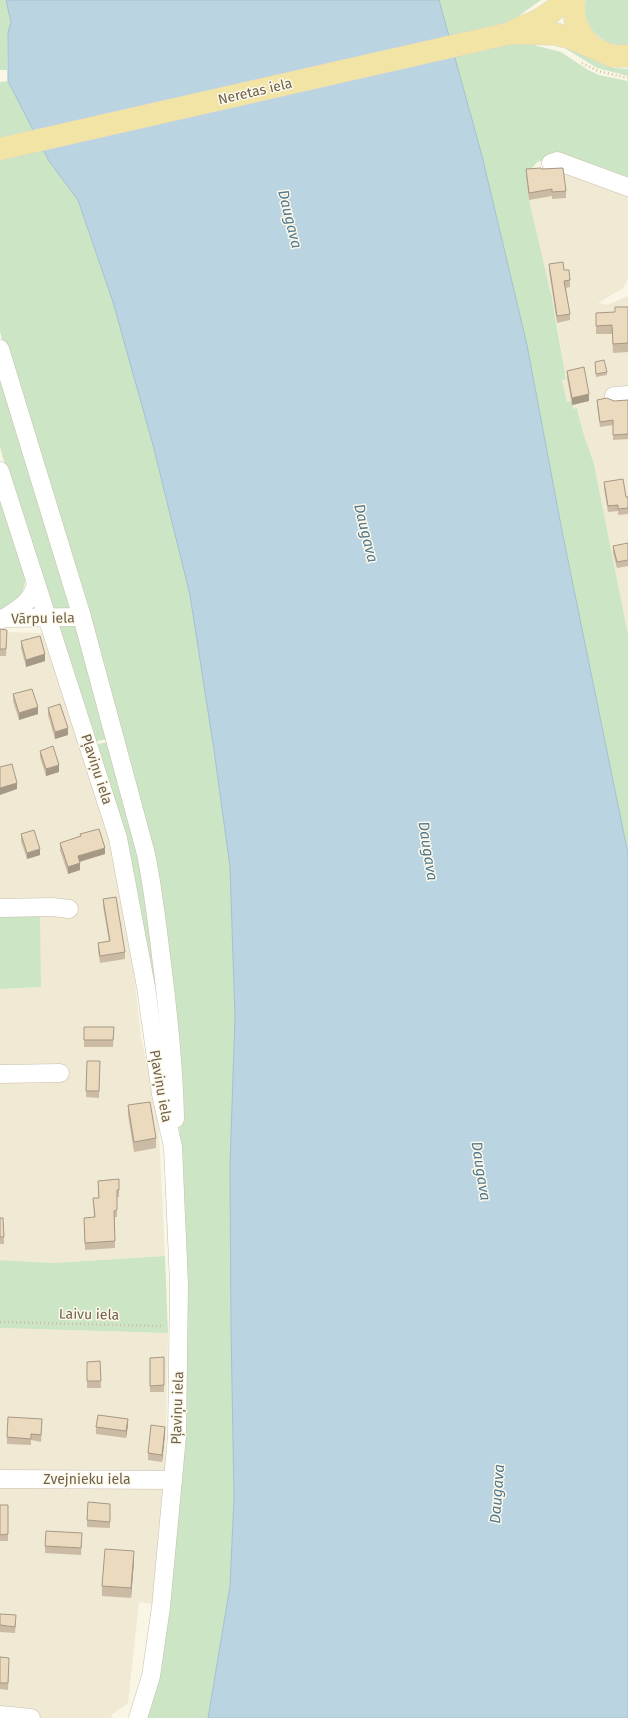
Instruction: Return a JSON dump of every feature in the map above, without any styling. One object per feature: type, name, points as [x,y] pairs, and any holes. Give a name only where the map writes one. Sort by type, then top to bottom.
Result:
[{"type":"main road","points":[[510,33],[550,13],[565,0]]},
{"type":"main road","points":[[574,0],[576,26],[582,37],[591,46]]},
{"type":"main road","points":[[510,33],[555,34],[591,46],[612,56],[626,57]]},
{"type":"main road","name":"Neretas iela","points":[[0,149],[510,33]]},
{"type":"street","points":[[551,163],[557,161],[628,187]]},
{"type":"street","points":[[0,349],[5,379],[82,617],[134,807],[151,879],[165,988],[174,1089],[175,1129],[173,1147]]},
{"type":"street","name":"Pļaviņu iela","points":[[0,471],[47,619],[90,745],[118,838],[146,987],[161,1094],[173,1147],[179,1284],[177,1436],[161,1607],[151,1676],[138,1718]]},
{"type":"street","name":"Vārpu iela","points":[[2,619],[19,610],[34,593],[36,584]]},
{"type":"street","name":"Vārpu iela","points":[[2,619],[82,617]]},
{"type":"street","points":[[0,908],[52,907],[68,909]]},
{"type":"street","points":[[0,1074],[60,1073]]},
{"type":"street","name":"Zvejnieku iela","points":[[0,1479],[173,1480]]},
{"type":"street","points":[[0,1715],[31,1718]]},
{"type":"path","name":"Laivu iela","points":[[0,1322],[178,1326]]},
{"type":"shaded area","points":[[559,168],[628,195],[628,278],[623,288],[598,303],[607,305],[628,296],[628,635],[594,464],[583,432],[578,409],[573,409],[567,402],[562,380],[566,379],[557,323],[529,200],[526,176]]},
{"type":"shaded area","points":[[0,632],[43,633],[108,831],[134,972],[141,1038],[158,1112],[165,1256],[53,1263],[0,1260],[0,989],[41,987],[40,900],[0,899]]},
{"type":"shaded area","points":[[0,1328],[168,1333],[165,1468],[153,1604],[139,1602],[128,1703],[111,1715],[113,1718],[0,1718]]},
{"type":"green space","points":[[0,0],[6,0],[11,22],[8,32],[7,70],[0,70]]},
{"type":"green space","points":[[439,0],[541,0],[513,20],[522,42],[561,52],[588,70],[599,75],[628,81],[628,181],[556,156],[537,162],[526,176],[529,200],[552,299],[566,379],[562,380],[567,402],[572,401],[573,409],[577,408],[583,432],[594,464],[628,635],[628,854],[562,531],[527,345],[482,156]]},
{"type":"green space","points":[[586,0],[628,0],[628,45],[610,43],[595,33],[590,27],[587,19],[585,10]]},
{"type":"green space","points":[[562,41],[602,64],[614,68],[628,69],[628,76],[597,68],[563,47]]},
{"type":"green space","points":[[8,81],[33,130],[0,138],[0,82]]},
{"type":"green space","points":[[44,150],[49,161],[78,200],[113,302],[153,445],[190,595],[230,867],[235,1017],[230,1164],[234,1498],[230,1586],[208,1718],[143,1718],[184,1443],[179,1104],[169,983],[91,637],[0,332],[0,160]]},
{"type":"green space","points":[[0,383],[2,384],[72,606],[69,611],[51,609],[32,545],[3,458],[0,447]]},
{"type":"green space","points":[[0,498],[16,541],[23,566],[25,583],[19,597],[0,612]]},
{"type":"green space","points":[[56,623],[77,627],[111,738],[93,742]]},
{"type":"green space","points":[[112,741],[135,822],[167,1052],[94,745]]},
{"type":"green space","points":[[0,899],[40,900],[41,987],[0,989]]},
{"type":"green space","points":[[165,1256],[168,1333],[0,1328],[0,1260],[53,1263]]},
{"type":"water","name":"Daugava","points":[[6,0],[439,0],[482,156],[527,345],[562,531],[628,854],[628,1718],[208,1718],[230,1586],[234,1498],[230,1164],[235,1017],[230,867],[190,595],[153,445],[113,302],[78,200],[49,161],[8,81],[8,32],[11,22]]},
{"type":"building","points":[[563,168],[566,191],[552,192],[552,189],[529,193],[526,169]]},
{"type":"building","points":[[563,262],[564,270],[569,270],[570,280],[564,281],[570,314],[557,316],[549,264]]},
{"type":"building","points":[[615,307],[628,307],[628,343],[613,344],[612,325],[596,326],[596,313],[615,312]]},
{"type":"building","points":[[604,360],[607,372],[596,374],[595,362]]},
{"type":"building","points":[[584,367],[589,394],[572,398],[567,371]]},
{"type":"building","points":[[607,398],[614,401],[628,400],[628,434],[613,435],[613,420],[600,422],[597,400]]},
{"type":"building","points":[[623,479],[626,497],[628,497],[628,508],[618,509],[618,505],[608,506],[604,482]]},
{"type":"building","points":[[628,543],[628,560],[617,562],[613,546]]},
{"type":"building","points":[[0,629],[7,630],[6,649],[0,649]]},
{"type":"building","points":[[40,636],[45,654],[26,660],[21,641]]},
{"type":"building","points":[[32,689],[38,707],[19,713],[13,694]]},
{"type":"building","points":[[60,704],[68,728],[55,732],[48,708]]},
{"type":"building","points":[[53,746],[59,765],[46,769],[40,751]]},
{"type":"building","points":[[12,764],[17,783],[0,788],[0,767]]},
{"type":"building","points":[[99,829],[105,848],[78,856],[80,863],[68,867],[60,843],[81,836],[80,834]]},
{"type":"building","points":[[34,830],[40,849],[27,853],[21,834]]},
{"type":"building","points":[[116,897],[125,952],[100,956],[98,943],[110,941],[103,899]]},
{"type":"building","points":[[84,1027],[114,1027],[113,1040],[84,1040]]},
{"type":"building","points":[[87,1061],[100,1061],[99,1091],[86,1091]]},
{"type":"building","points":[[150,1102],[156,1138],[134,1142],[128,1105]]},
{"type":"building","points":[[119,1179],[119,1190],[117,1190],[117,1210],[114,1211],[115,1241],[85,1243],[84,1218],[95,1217],[93,1198],[99,1198],[98,1181]]},
{"type":"building","points":[[0,1218],[3,1218],[4,1237],[0,1237]]},
{"type":"building","points":[[164,1357],[164,1385],[150,1386],[150,1358]]},
{"type":"building","points":[[100,1361],[101,1381],[87,1381],[87,1362]]},
{"type":"building","points":[[98,1415],[128,1419],[126,1431],[96,1427]]},
{"type":"building","points":[[8,1417],[42,1419],[41,1435],[31,1434],[31,1439],[7,1437]]},
{"type":"building","points":[[151,1425],[165,1427],[162,1455],[148,1453]]},
{"type":"building","points":[[88,1502],[110,1504],[110,1522],[87,1520]]},
{"type":"building","points":[[0,1505],[8,1505],[8,1534],[0,1535]]},
{"type":"building","points":[[46,1531],[82,1533],[81,1548],[45,1546]]},
{"type":"building","points":[[105,1549],[134,1551],[131,1588],[102,1586]]},
{"type":"building","points":[[0,1614],[16,1615],[15,1627],[0,1625]]},
{"type":"building","points":[[0,1657],[9,1658],[8,1683],[0,1683]]}]
